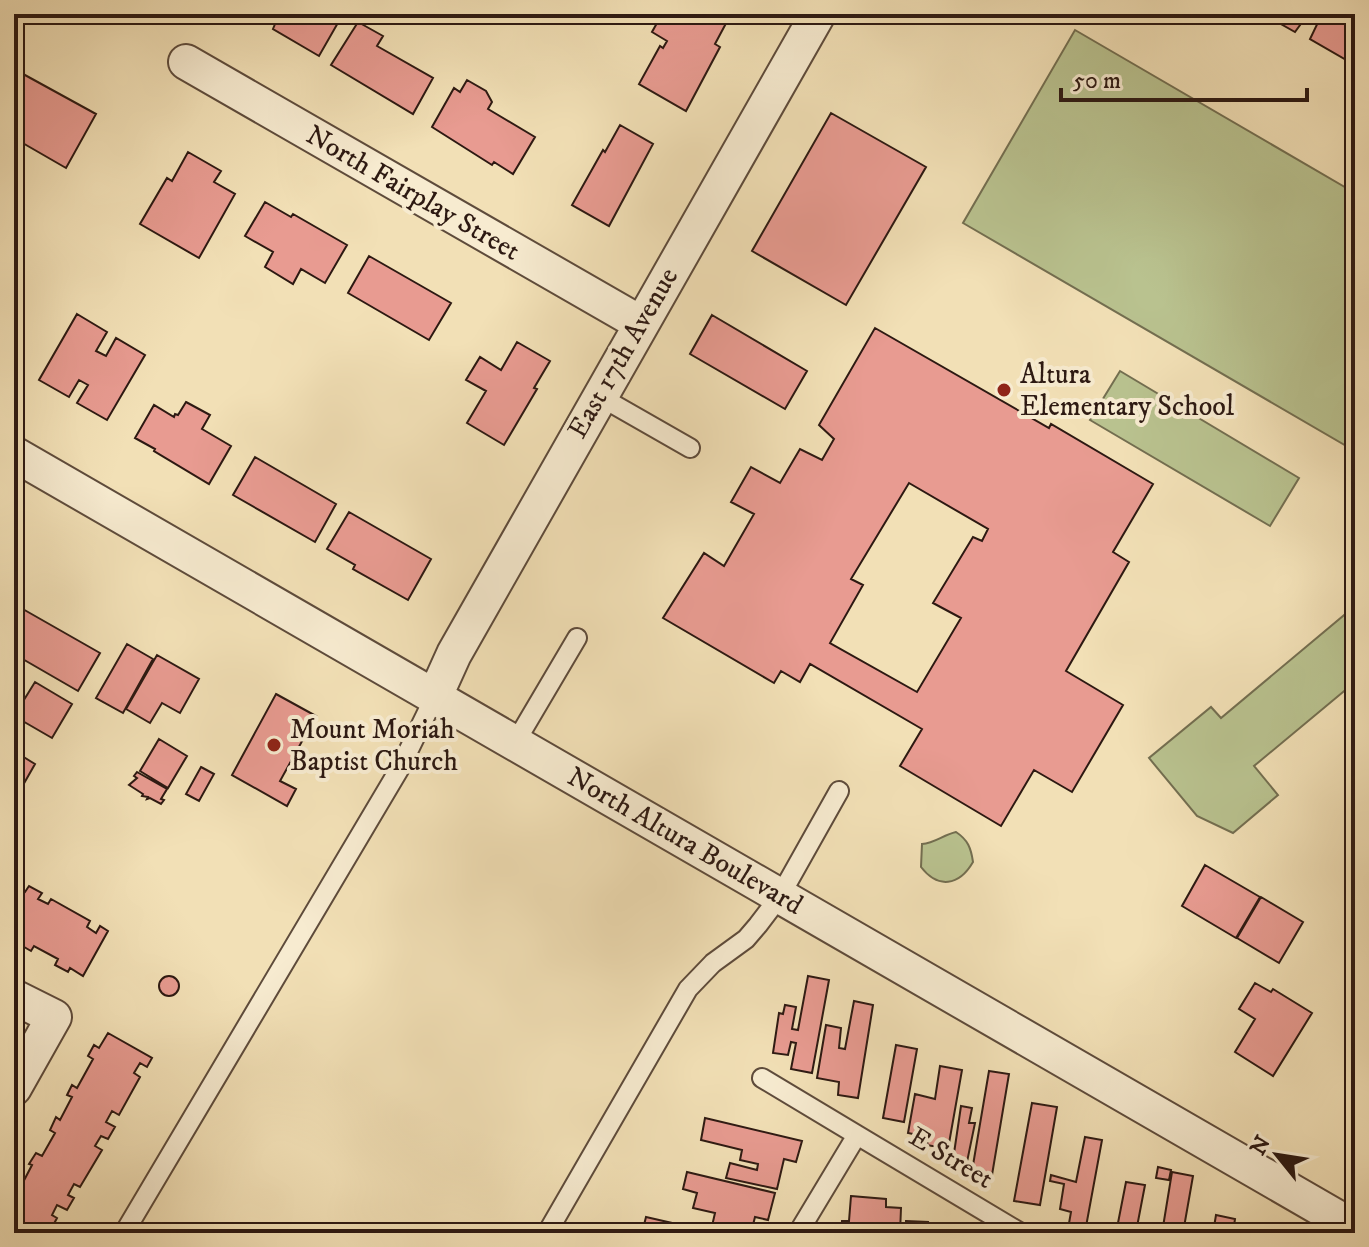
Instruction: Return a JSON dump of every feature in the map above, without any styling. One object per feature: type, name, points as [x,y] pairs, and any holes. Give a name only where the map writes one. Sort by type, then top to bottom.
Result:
[{"type":"street","name":"East 17th Avenue","points":[[435,696],[454,654],[818,14]]},
{"type":"street","name":"North Fairplay Street","points":[[186,62],[640,323]]},
{"type":"street","name":"North Altura Boulevard","points":[[14,454],[1355,1228]]},
{"type":"street","points":[[14,997],[54,1017],[14,1088]]},
{"type":"lane","points":[[599,396],[690,448]]},
{"type":"lane","points":[[515,743],[577,638]]},
{"type":"lane","points":[[124,1233],[400,768],[435,696]]},
{"type":"lane","points":[[547,1233],[688,989],[713,963],[746,939],[780,896],[839,791]]},
{"type":"lane","name":"E Street","points":[[762,1078],[1021,1233]]},
{"type":"lane","points":[[798,1233],[856,1137]]},
{"type":"green space","points":[[1075,30],[1355,193],[1355,451],[963,223]]},
{"type":"green space","points":[[1120,371],[1299,478],[1270,526],[1090,420]]},
{"type":"green space","points":[[1355,606],[1355,682],[1254,766],[1278,795],[1233,833],[1197,816],[1149,758],[1211,707],[1221,718]]},
{"type":"green space","points":[[956,832],[968,845],[973,862],[955,880],[934,879],[921,867],[922,844]]},
{"type":"building","points":[[258,14],[343,14],[319,56],[273,29],[275,24]]},
{"type":"building","points":[[662,14],[681,18],[683,14],[731,14],[715,44],[720,47],[686,111],[639,84],[660,46],[663,48],[667,41],[652,32]]},
{"type":"building","points":[[1263,14],[1308,14],[1295,32]]},
{"type":"building","points":[[1322,14],[1355,14],[1355,65],[1310,39]]},
{"type":"building","points":[[358,22],[383,36],[377,46],[433,78],[413,114],[331,65]]},
{"type":"building","points":[[14,69],[96,114],[66,168],[14,138]]},
{"type":"building","points":[[467,80],[486,91],[492,102],[488,109],[535,137],[513,174],[494,162],[492,165],[432,127],[454,88],[460,92]]},
{"type":"building","points":[[831,113],[926,167],[846,305],[752,251]]},
{"type":"building","points":[[620,125],[653,144],[609,226],[572,205]]},
{"type":"building","points":[[188,152],[221,171],[214,182],[235,194],[199,258],[140,224],[167,178],[172,181]]},
{"type":"building","points":[[265,202],[347,245],[325,283],[301,269],[293,284],[265,267],[273,252],[245,236]]},
{"type":"building","points":[[369,256],[451,303],[429,340],[348,293]]},
{"type":"building","points":[[77,314],[107,332],[96,351],[106,356],[116,338],[145,355],[107,420],[77,403],[88,385],[79,380],[69,397],[39,380]]},
{"type":"building","points":[[712,315],[807,371],[785,409],[690,354]]},
{"type":"building","points":[[875,328],[1049,428],[1051,424],[1153,484],[1113,552],[1129,562],[1066,671],[1123,705],[1072,792],[1034,770],[1001,826],[900,766],[922,729],[810,664],[800,682],[781,671],[774,683],[663,618],[704,553],[724,566],[754,514],[731,502],[751,467],[780,483],[800,449],[822,460],[834,439],[819,425]],"holes":[[[909,483],[988,529],[982,541],[973,537],[933,603],[961,618],[917,692],[830,643],[863,585],[851,579]]]},
{"type":"building","points":[[517,342],[550,361],[504,445],[467,423],[486,391],[466,380],[480,357],[501,370]]},
{"type":"building","points":[[186,402],[210,415],[202,429],[231,446],[209,484],[135,438],[154,405],[174,417]]},
{"type":"building","points":[[255,457],[336,504],[315,542],[233,495]]},
{"type":"building","points":[[349,512],[431,559],[408,600],[353,569],[355,565],[327,549]]},
{"type":"building","points":[[14,604],[100,653],[78,691],[14,654]]},
{"type":"building","points":[[127,644],[153,659],[123,713],[96,698]]},
{"type":"building","points":[[157,655],[199,679],[180,713],[162,703],[150,723],[126,709]]},
{"type":"building","points":[[35,682],[72,704],[52,738],[14,716]]},
{"type":"building","name":"Mount Moriah Baptist Church","points":[[276,694],[316,716],[280,781],[296,789],[287,806],[232,775]]},
{"type":"building","points":[[159,739],[187,756],[168,788],[140,771]]},
{"type":"building","points":[[14,751],[35,764],[14,801]]},
{"type":"building","points":[[201,767],[214,774],[199,801],[186,794]]},
{"type":"building","points":[[137,772],[167,789],[161,804],[147,799],[129,785],[137,778],[134,776]]},
{"type":"building","points":[[1205,865],[1260,897],[1236,938],[1182,906]]},
{"type":"building","points":[[14,878],[19,880],[15,886],[25,892],[29,886],[42,893],[38,899],[48,904],[51,899],[90,921],[87,927],[96,933],[100,926],[108,931],[83,976],[70,968],[68,972],[55,965],[58,959],[34,946],[31,951],[14,937]]},
{"type":"building","points":[[1261,897],[1303,922],[1279,963],[1237,938]]},
{"type":"building","points":[[169,976],[176,979],[179,986],[176,993],[169,996],[162,993],[159,986],[162,979]]},
{"type":"building","points":[[808,976],[829,980],[812,1073],[791,1069],[796,1043],[791,1042],[788,1055],[773,1053],[779,1013],[783,1014],[785,1005],[796,1007],[792,1029],[798,1030]]},
{"type":"building","points":[[1255,983],[1271,992],[1273,989],[1312,1013],[1273,1076],[1235,1052],[1255,1019],[1239,1009]]},
{"type":"building","points":[[854,1001],[873,1005],[858,1098],[838,1095],[839,1082],[817,1078],[826,1025],[841,1028],[839,1048],[845,1049]]},
{"type":"building","points":[[108,1033],[152,1058],[147,1067],[140,1063],[134,1073],[140,1077],[119,1115],[112,1111],[106,1122],[115,1127],[108,1139],[101,1136],[95,1146],[102,1150],[80,1187],[74,1184],[68,1195],[74,1198],[67,1210],[57,1205],[52,1215],[57,1218],[49,1233],[14,1233],[14,1187],[19,1190],[36,1153],[42,1156],[55,1133],[50,1130],[56,1117],[60,1120],[72,1097],[67,1095],[72,1085],[77,1088],[93,1059],[88,1056],[94,1045],[99,1048]]},
{"type":"building","points":[[896,1045],[917,1049],[904,1122],[883,1118]]},
{"type":"building","points":[[940,1066],[962,1070],[948,1149],[927,1145],[928,1141],[922,1140],[923,1136],[908,1133],[915,1094],[935,1099]]},
{"type":"building","points":[[989,1071],[1009,1074],[992,1175],[972,1171]]},
{"type":"building","points":[[1032,1103],[1057,1107],[1040,1205],[1014,1201]]},
{"type":"building","points":[[961,1106],[972,1108],[969,1123],[975,1123],[967,1162],[953,1160]]},
{"type":"building","points":[[705,1118],[802,1141],[796,1162],[784,1159],[777,1189],[726,1178],[730,1163],[757,1170],[758,1164],[740,1160],[742,1150],[701,1140]]},
{"type":"building","points":[[1085,1137],[1102,1140],[1085,1232],[1068,1229],[1071,1212],[1060,1209],[1064,1184],[1050,1181],[1051,1175],[1076,1182]]},
{"type":"building","points":[[1158,1167],[1171,1170],[1169,1180],[1156,1178]]},
{"type":"building","points":[[687,1172],[775,1193],[768,1220],[755,1217],[751,1233],[736,1233],[712,1226],[715,1213],[693,1208],[697,1193],[683,1189]]},
{"type":"building","points":[[1172,1172],[1193,1176],[1183,1233],[1162,1233]]},
{"type":"building","points":[[1126,1182],[1145,1185],[1136,1232],[1117,1228]]},
{"type":"building","points":[[851,1196],[886,1199],[886,1207],[901,1208],[900,1233],[841,1233],[842,1221],[849,1221]]},
{"type":"building","points":[[1216,1215],[1235,1219],[1233,1233],[1213,1233]]},
{"type":"building","points":[[646,1217],[716,1233],[642,1233]]},
{"type":"building","points":[[906,1221],[928,1222],[927,1233],[906,1233]]},
{"type":"place","name":"Altura Elementary School","points":[[1004,390]]},
{"type":"place","name":"Mount Moriah Baptist Church","points":[[274,745]]}]
